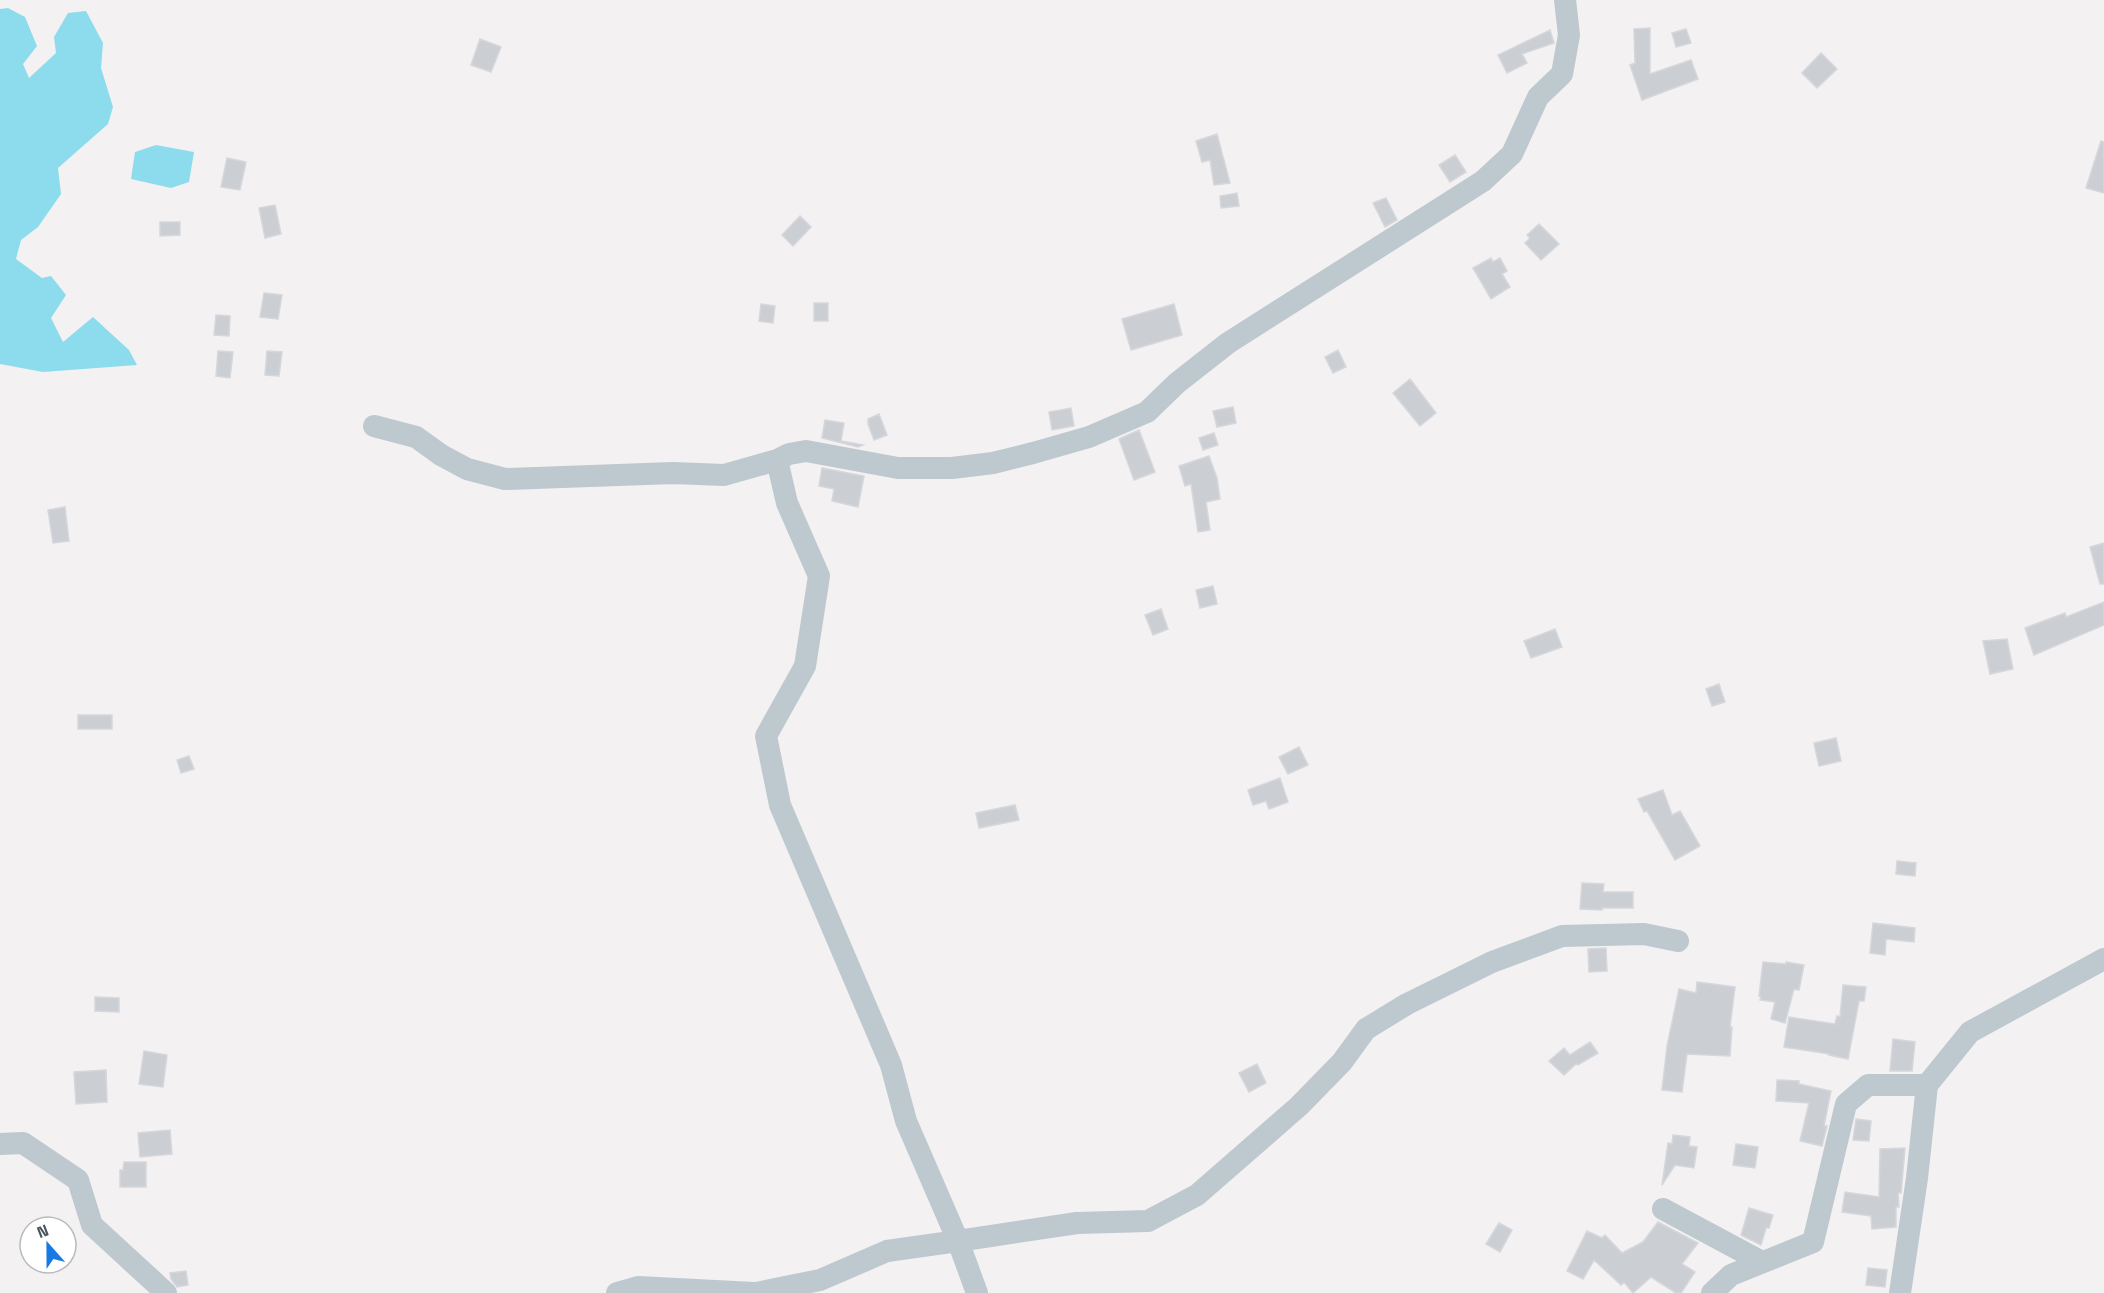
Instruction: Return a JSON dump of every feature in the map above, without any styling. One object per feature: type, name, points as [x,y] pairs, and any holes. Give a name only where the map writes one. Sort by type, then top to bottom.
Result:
[{"type":"street","points":[[374,426],[416,437],[441,455],[467,469],[505,480],[673,473],[723,475],[777,460],[789,454],[806,452],[898,468],[952,468],[973,466],[1033,453],[1078,440],[1147,412],[1177,383],[1228,343],[1483,181],[1512,154],[1538,97],[1562,74],[1569,35],[1565,0]]},
{"type":"street","points":[[777,460],[787,503],[819,576],[805,666],[766,736],[780,805],[891,1065],[906,1121],[958,1241],[977,1293]]},
{"type":"street","points":[[616,1293],[638,1287],[755,1293],[820,1280],[887,1251],[1077,1223],[1148,1221],[1197,1195],[1299,1106],[1342,1062],[1366,1029],[1407,1004],[1492,962],[1562,936],[1644,934],[1678,941]]},
{"type":"street","points":[[1900,1293],[1928,1085],[1970,1032],[2104,959]]},
{"type":"street","points":[[1712,1293],[1731,1275],[1812,1242],[1846,1104],[1868,1085],[1928,1085]]},
{"type":"street","points":[[0,1144],[23,1143],[78,1180],[92,1225],[166,1293]]},
{"type":"street","points":[[1663,1209],[1762,1262]]},
{"type":"water","points":[[8,8],[25,17],[37,46],[23,64],[29,78],[56,53],[54,37],[68,13],[86,11],[103,43],[101,68],[113,107],[108,124],[58,168],[61,194],[38,227],[21,240],[16,259],[42,278],[51,276],[66,295],[51,318],[63,342],[93,317],[129,350],[137,365],[43,372],[0,364],[0,9]]},
{"type":"water","points":[[156,145],[194,152],[189,182],[171,188],[131,179],[135,152]]},
{"type":"building","points":[[1650,28],[1650,74],[1691,60],[1698,79],[1642,100],[1630,65],[1635,63],[1634,29]]},
{"type":"building","points":[[1686,29],[1691,43],[1676,47],[1672,33]]},
{"type":"building","points":[[1550,30],[1554,43],[1522,54],[1527,63],[1507,73],[1498,55]]},
{"type":"building","points":[[480,39],[501,47],[491,72],[471,65]]},
{"type":"building","points":[[1821,53],[1837,69],[1817,88],[1802,73]]},
{"type":"building","points":[[1217,134],[1230,183],[1214,185],[1210,160],[1202,162],[1196,141]]},
{"type":"building","points":[[2101,141],[2104,142],[2104,193],[2086,188]]},
{"type":"building","points":[[1455,155],[1466,172],[1450,182],[1439,165]]},
{"type":"building","points":[[227,158],[246,162],[240,190],[221,187]]},
{"type":"building","points":[[1237,193],[1239,206],[1221,208],[1220,196]]},
{"type":"building","points":[[1386,198],[1397,220],[1385,227],[1373,203]]},
{"type":"building","points":[[275,205],[281,234],[265,238],[259,208]]},
{"type":"building","points":[[800,216],[811,227],[793,246],[782,235]]},
{"type":"building","points":[[160,222],[180,222],[180,235],[160,236]]},
{"type":"building","points":[[1539,224],[1559,244],[1541,260],[1525,243],[1530,238],[1527,235]]},
{"type":"building","points":[[1491,258],[1493,262],[1500,258],[1507,271],[1502,274],[1510,287],[1491,299],[1473,268]]},
{"type":"building","points":[[264,293],[282,295],[278,319],[260,317]]},
{"type":"building","points":[[814,303],[828,303],[828,321],[814,321]]},
{"type":"building","points":[[761,304],[775,306],[773,323],[759,321]]},
{"type":"building","points":[[1174,304],[1182,335],[1131,350],[1122,319]]},
{"type":"building","points":[[216,315],[230,316],[229,336],[214,335]]},
{"type":"building","points":[[1338,350],[1346,367],[1333,373],[1325,357]]},
{"type":"building","points":[[218,351],[233,352],[230,378],[216,376]]},
{"type":"building","points":[[267,351],[282,352],[279,376],[265,375]]},
{"type":"building","points":[[1410,379],[1436,413],[1420,426],[1393,393]]},
{"type":"building","points":[[1233,407],[1236,423],[1217,427],[1213,411]]},
{"type":"building","points":[[1071,408],[1074,426],[1052,430],[1049,412]]},
{"type":"building","points":[[879,414],[887,435],[874,440],[868,419]]},
{"type":"building","points":[[825,420],[844,423],[841,441],[863,445],[858,447],[822,438]]},
{"type":"building","points":[[1139,430],[1155,472],[1134,480],[1119,439]]},
{"type":"building","points":[[1214,433],[1218,445],[1203,450],[1199,438]]},
{"type":"building","points":[[1209,456],[1217,478],[1220,499],[1206,502],[1210,530],[1198,532],[1191,484],[1185,486],[1179,466]]},
{"type":"building","points":[[822,468],[864,476],[858,507],[832,501],[834,489],[819,486]]},
{"type":"building","points":[[65,507],[69,541],[53,543],[48,510]]},
{"type":"building","points":[[2104,543],[2104,584],[2100,584],[2090,547]]},
{"type":"building","points":[[1213,586],[1217,604],[1200,608],[1196,590]]},
{"type":"building","points":[[2104,602],[2104,625],[2034,655],[2025,628],[2065,613],[2066,617]]},
{"type":"building","points":[[1161,609],[1168,629],[1153,635],[1145,615]]},
{"type":"building","points":[[1555,629],[1562,647],[1531,658],[1524,641]]},
{"type":"building","points":[[2007,639],[2013,669],[1990,674],[1983,641]]},
{"type":"building","points":[[1719,684],[1725,702],[1712,706],[1706,689]]},
{"type":"building","points":[[78,715],[112,715],[112,729],[78,729]]},
{"type":"building","points":[[1836,738],[1841,761],[1819,766],[1814,743]]},
{"type":"building","points":[[1299,747],[1308,765],[1288,774],[1279,757]]},
{"type":"building","points":[[189,756],[194,769],[181,773],[177,760]]},
{"type":"building","points":[[1280,778],[1288,802],[1269,809],[1266,801],[1253,805],[1248,790]]},
{"type":"building","points":[[1663,790],[1672,815],[1680,811],[1700,846],[1675,860],[1638,799]]},
{"type":"building","points":[[1015,805],[1019,820],[979,828],[976,813]]},
{"type":"building","points":[[1897,861],[1916,863],[1915,876],[1896,874]]},
{"type":"building","points":[[1582,883],[1604,884],[1603,892],[1633,892],[1633,908],[1580,909]]},
{"type":"building","points":[[1873,923],[1915,928],[1914,942],[1886,939],[1885,955],[1870,953]]},
{"type":"building","points":[[1606,948],[1607,971],[1589,972],[1588,949]]},
{"type":"building","points":[[1763,962],[1804,965],[1799,990],[1794,989],[1785,1023],[1771,1019],[1775,1002],[1760,1000]]},
{"type":"building","points":[[1697,982],[1735,987],[1730,1027],[1732,1027],[1730,1056],[1687,1054],[1682,1092],[1662,1090],[1667,1046],[1679,989],[1696,993]]},
{"type":"building","points":[[1843,985],[1866,987],[1864,1001],[1859,1001],[1848,1059],[1784,1047],[1789,1017],[1835,1024],[1837,1016],[1840,1017]]},
{"type":"building","points":[[95,997],[119,998],[119,1012],[95,1011]]},
{"type":"building","points":[[1893,1039],[1915,1042],[1912,1071],[1890,1071]]},
{"type":"building","points":[[1590,1042],[1598,1053],[1576,1064],[1564,1075],[1549,1061],[1564,1048],[1570,1055]]},
{"type":"building","points":[[144,1051],[167,1055],[163,1087],[139,1084]]},
{"type":"building","points":[[1257,1064],[1266,1083],[1249,1092],[1239,1073]]},
{"type":"building","points":[[106,1070],[107,1102],[76,1104],[74,1072]]},
{"type":"building","points":[[1777,1080],[1799,1081],[1799,1084],[1831,1091],[1822,1146],[1800,1141],[1809,1103],[1776,1101]]},
{"type":"building","points":[[1856,1119],[1871,1121],[1869,1141],[1853,1140]]},
{"type":"building","points":[[170,1130],[172,1154],[140,1157],[138,1133]]},
{"type":"building","points":[[1673,1135],[1690,1137],[1689,1146],[1697,1147],[1694,1168],[1675,1165],[1662,1185],[1668,1143],[1672,1144]]},
{"type":"building","points":[[1736,1144],[1758,1147],[1755,1168],[1733,1165]]},
{"type":"building","points":[[1905,1148],[1901,1193],[1898,1193],[1899,1207],[1896,1207],[1896,1227],[1872,1229],[1871,1216],[1842,1212],[1845,1192],[1879,1197],[1880,1149]]},
{"type":"building","points":[[124,1162],[146,1162],[146,1187],[120,1187],[120,1170],[123,1170]]},
{"type":"building","points":[[1749,1208],[1773,1215],[1761,1245],[1741,1235]]},
{"type":"building","points":[[1658,1222],[1698,1243],[1682,1264],[1695,1272],[1681,1293],[1676,1293],[1651,1277],[1633,1293],[1624,1282],[1621,1285],[1594,1260],[1583,1279],[1567,1271],[1587,1231],[1602,1238],[1605,1235],[1622,1253],[1643,1242]]},
{"type":"building","points":[[1499,1223],[1512,1230],[1500,1252],[1486,1244]]},
{"type":"building","points":[[1868,1268],[1887,1270],[1885,1287],[1866,1285]]},
{"type":"building","points":[[186,1271],[188,1285],[177,1287],[170,1273]]}]
